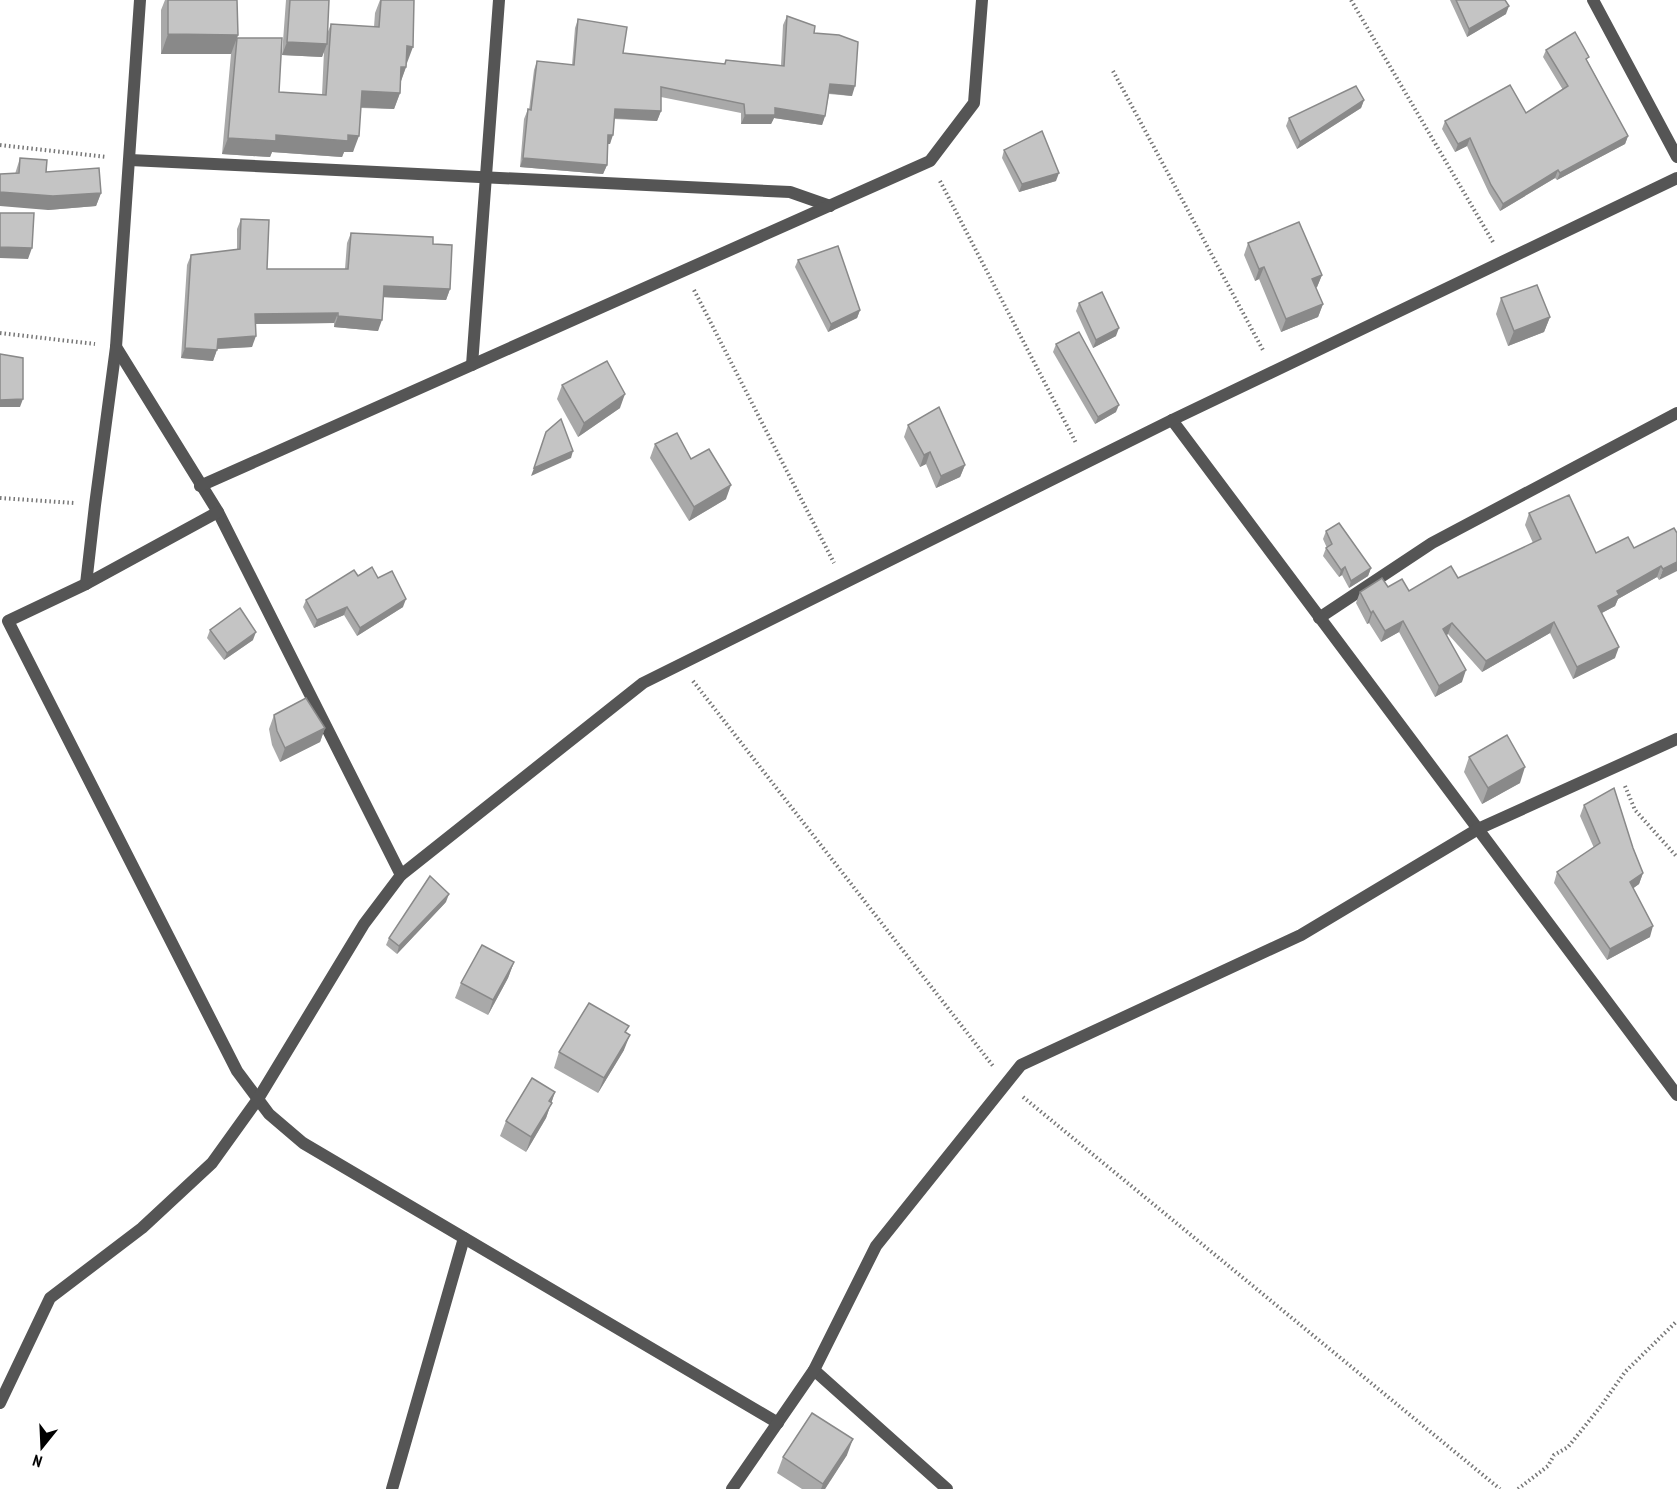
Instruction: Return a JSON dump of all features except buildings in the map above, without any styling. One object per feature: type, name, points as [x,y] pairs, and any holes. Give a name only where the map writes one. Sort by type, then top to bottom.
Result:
[{"type":"street","points":[[86,584],[116,347],[140,0]]},
{"type":"street","points":[[472,365],[499,0]]},
{"type":"street","points":[[200,486],[930,161],[974,102],[982,0]]},
{"type":"street","points":[[1593,0],[1677,157]]},
{"type":"street","points":[[130,160],[790,192],[830,206]]},
{"type":"street","points":[[0,1403],[50,1298],[142,1228],[212,1163],[258,1099],[364,924],[401,875],[643,682],[1172,420],[1677,178]]},
{"type":"street","points":[[116,347],[218,512],[401,875]]},
{"type":"street","points":[[1319,618],[1432,543],[1677,413]]},
{"type":"street","points":[[1172,420],[1677,1095]]},
{"type":"street","points":[[218,512],[86,584],[8,621],[237,1071],[269,1114],[303,1143],[778,1423]]},
{"type":"street","points":[[732,1489],[814,1370],[876,1246],[1021,1065],[1301,935],[1478,829],[1677,739]]},
{"type":"street","points":[[392,1489],[464,1238]]},
{"type":"street","points":[[814,1370],[948,1489]]},
{"type":"path","points":[[1351,0],[1504,261]]},
{"type":"path","points":[[1113,71],[1274,371]]},
{"type":"path","points":[[0,145],[130,160]]},
{"type":"path","points":[[930,161],[1086,462]]},
{"type":"path","points":[[684,271],[844,582]]},
{"type":"path","points":[[0,333],[116,347]]},
{"type":"path","points":[[0,498],[95,504]]},
{"type":"path","points":[[680,664],[1006,1084],[1500,1489]]},
{"type":"path","points":[[1618,766],[1635,810],[1677,857]]},
{"type":"path","points":[[1518,1489],[1548,1466],[1554,1455],[1568,1447],[1625,1372],[1677,1321]]}]
